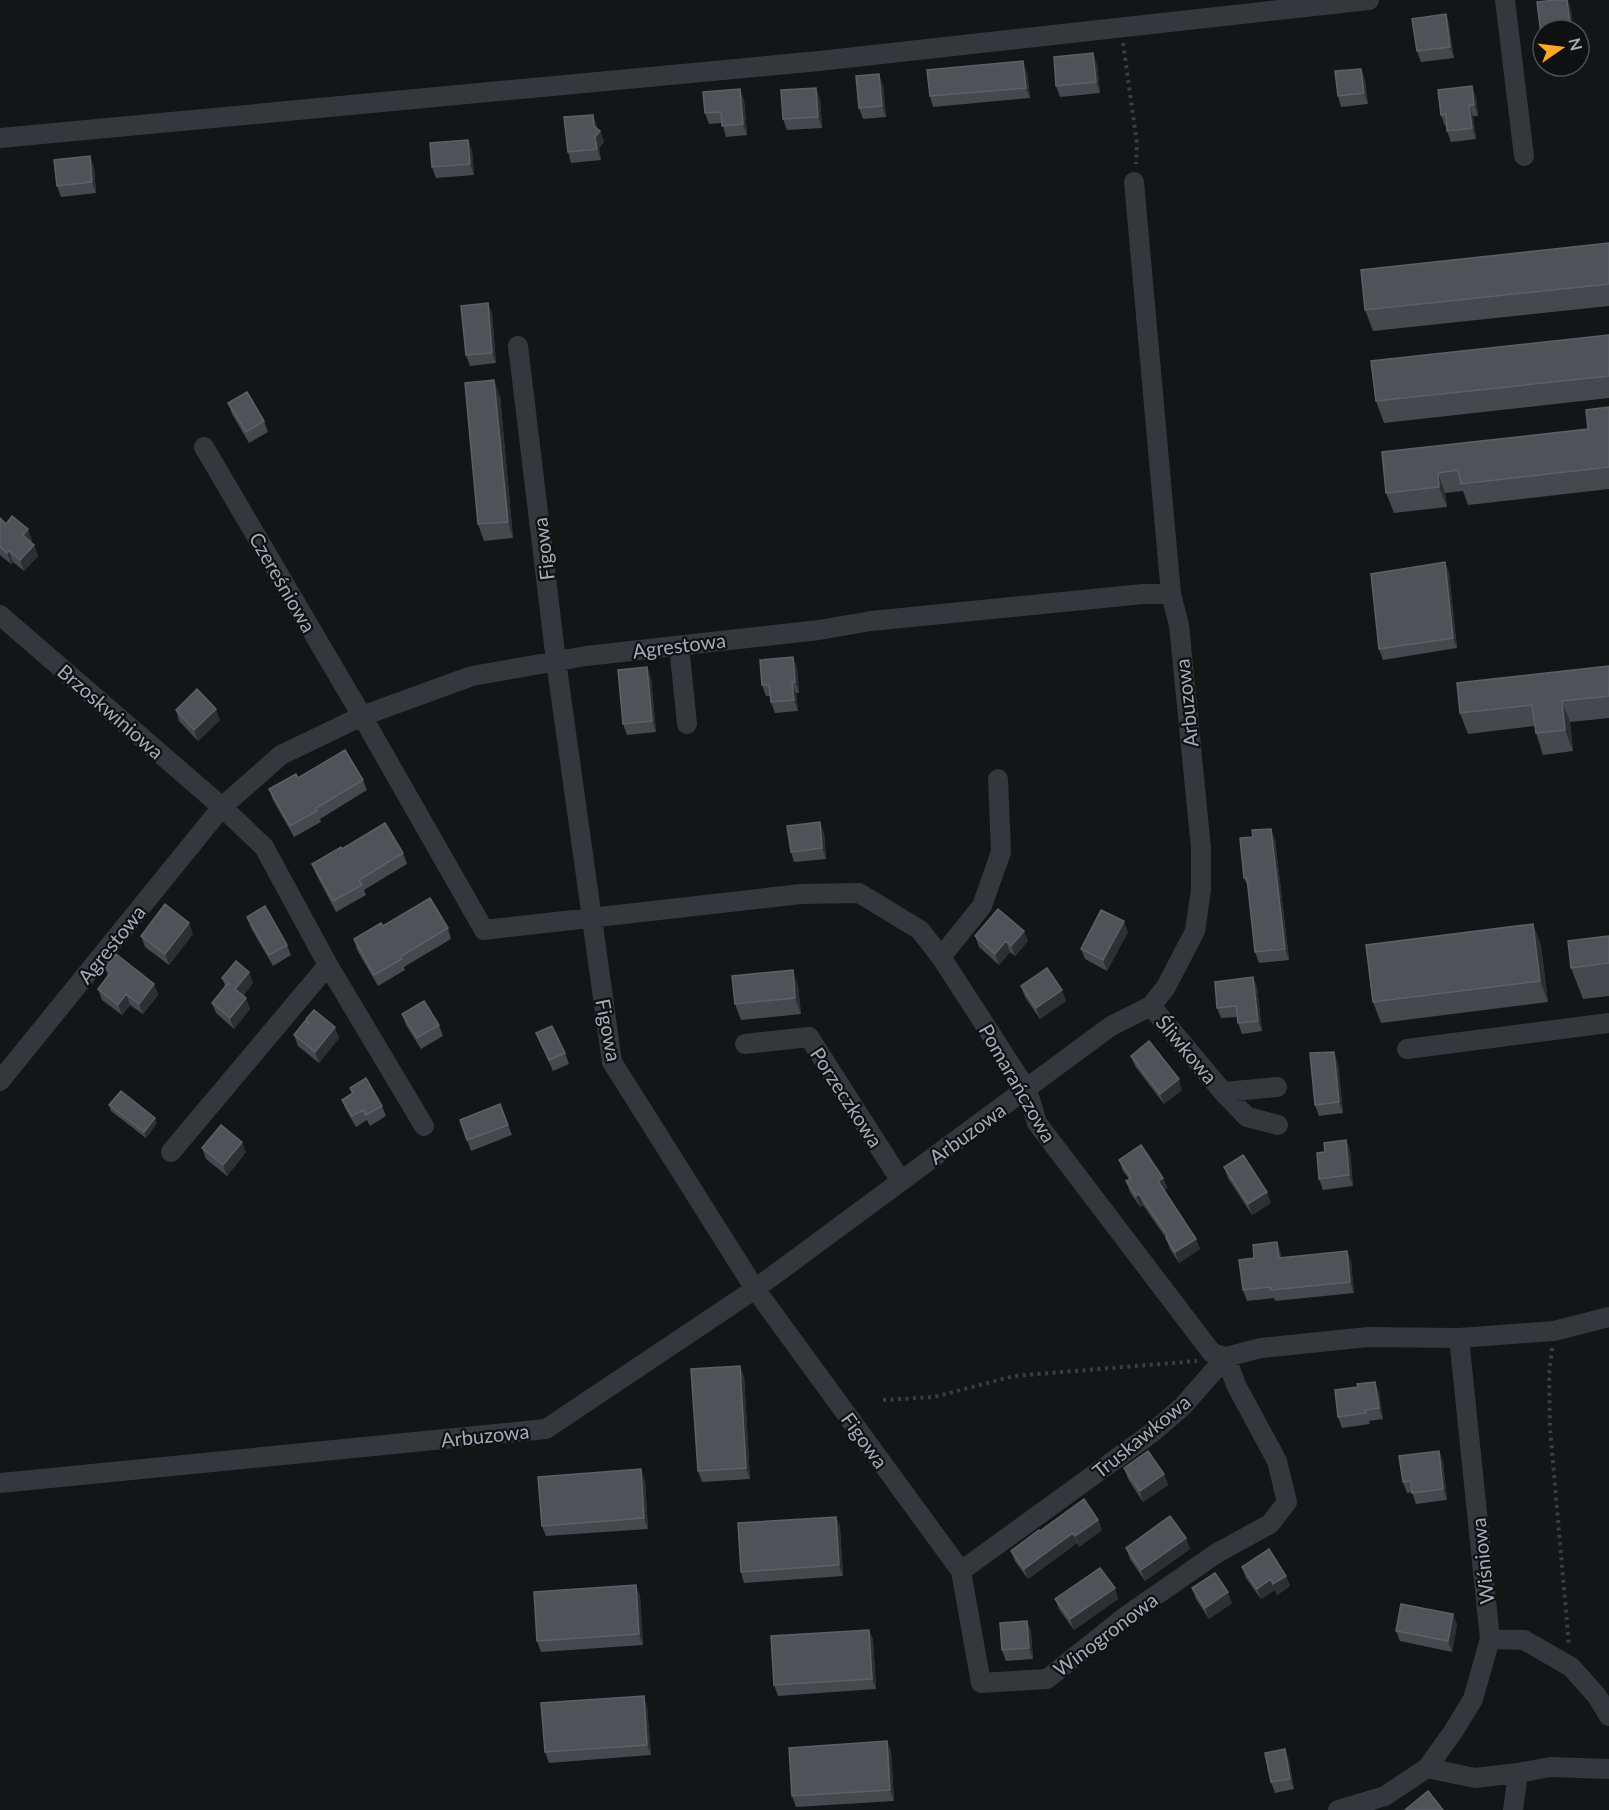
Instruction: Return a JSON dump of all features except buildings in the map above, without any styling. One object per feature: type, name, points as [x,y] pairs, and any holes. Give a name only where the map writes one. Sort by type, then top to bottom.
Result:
[{"type":"street","points":[[0,138],[807,62],[1369,0]]},
{"type":"street","points":[[1505,0],[1524,156]]},
{"type":"street","name":"Arbuzowa","points":[[0,1483],[546,1429],[755,1289],[1111,1026],[1150,1006],[1166,987],[1195,931],[1201,890],[1201,848],[1179,625],[1171,594],[1134,182]]},
{"type":"street","name":"Figowa","points":[[518,346],[556,661],[612,1062],[755,1289],[961,1571],[981,1683]]},
{"type":"street","name":"Czereśniowa","points":[[204,447],[484,930],[591,919]]},
{"type":"street","name":"Agrestowa","points":[[0,1081],[222,807],[281,755],[362,716],[472,676],[556,661],[722,639],[819,630],[871,621],[1143,594],[1171,594]]},
{"type":"street","name":"Brzoskwiniowa","points":[[0,615],[222,807]]},
{"type":"street","points":[[679,646],[687,724]]},
{"type":"street","points":[[941,957],[982,906],[1000,852],[998,779]]},
{"type":"street","points":[[222,807],[264,847],[328,965],[424,1126]]},
{"type":"street","name":"Pomarańczowa","points":[[591,919],[801,894],[859,893],[920,930],[941,957],[1027,1090],[1036,1123],[1219,1355],[1277,1461],[1287,1502],[1270,1524],[1216,1553]]},
{"type":"street","points":[[171,1152],[328,965]]},
{"type":"street","name":"Śliwkowa","points":[[1150,1006],[1247,1117],[1278,1125]]},
{"type":"street","points":[[1407,1049],[1609,1023]]},
{"type":"street","name":"Porzeczkowa","points":[[745,1044],[809,1037],[901,1181]]},
{"type":"street","points":[[1224,1092],[1277,1086]]},
{"type":"street","points":[[1219,1355],[1261,1348],[1368,1337],[1459,1338],[1554,1331],[1609,1317]]},
{"type":"street","name":"Wiśniowa","points":[[1338,1810],[1385,1796],[1427,1768],[1473,1699],[1490,1639],[1459,1338]]},
{"type":"street","name":"Truskawkowa","points":[[961,1571],[1153,1432],[1183,1406],[1219,1355]]},
{"type":"street","name":"Winogronowa","points":[[981,1683],[1047,1679],[1126,1616],[1216,1553]]},
{"type":"street","points":[[1490,1639],[1524,1640],[1571,1667],[1597,1696],[1609,1716]]},
{"type":"street","points":[[1427,1768],[1475,1778],[1550,1767],[1609,1769]]},
{"type":"street","points":[[1513,1810],[1518,1773]]},
{"type":"path","points":[[1120,28],[1137,144],[1134,182]]},
{"type":"path","points":[[1554,1331],[1549,1374],[1550,1428],[1571,1667]]},
{"type":"path","points":[[883,1400],[934,1397],[1014,1376],[1201,1361],[1219,1355]]}]
